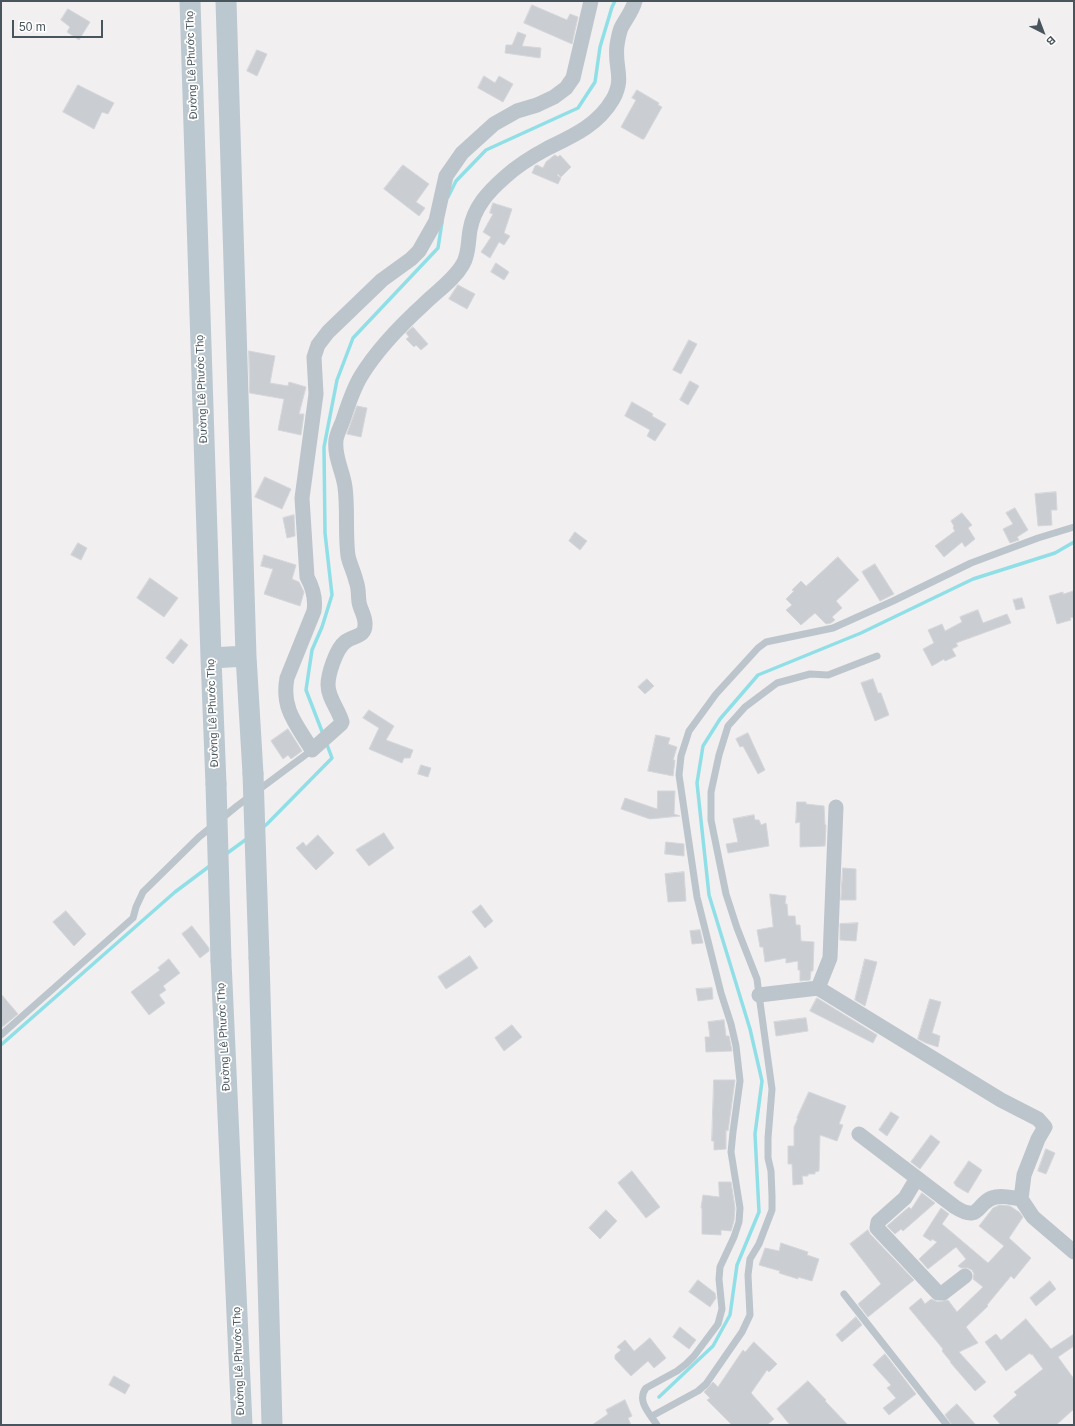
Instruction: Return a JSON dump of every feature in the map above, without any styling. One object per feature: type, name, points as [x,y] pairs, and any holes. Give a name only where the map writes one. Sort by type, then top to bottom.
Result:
[{"type":"street","name":"Đường Lê Phước Thọ","points":[[190,1],[221,961],[242,1425]]},
{"type":"street","points":[[226,1],[246,656],[253,774],[272,1425]]},
{"type":"street","points":[[592,1],[573,78],[566,88],[554,97],[537,105],[517,111],[494,124],[462,153],[446,176],[436,221],[419,251],[411,259],[382,280],[345,315],[328,332],[315,351],[314,368],[316,394],[302,498],[307,577],[313,591],[315,602],[314,611],[287,678],[285,690],[288,710],[315,747],[342,722],[328,688],[335,657],[342,644],[358,637],[364,630],[365,625],[359,601],[357,582],[348,556],[348,505],[345,484],[336,449],[336,439],[350,398],[361,376],[377,352],[409,318],[450,281],[463,265],[468,249],[471,223],[478,206],[484,198],[514,169],[576,135],[592,123],[609,105],[620,81],[616,61],[619,35],[633,9],[635,1]]},
{"type":"street","points":[[211,658],[246,656]]},
{"type":"street","points":[[818,988],[830,958],[836,807]]},
{"type":"street","points":[[759,995],[818,988],[1001,1100],[1038,1119],[1045,1127],[1038,1139],[1024,1175],[1021,1199],[1033,1217],[1074,1252]]},
{"type":"street","points":[[859,1134],[954,1207],[963,1212],[971,1214],[977,1211],[990,1199],[996,1197],[1021,1199]]},
{"type":"street","points":[[917,1178],[905,1198],[878,1222],[877,1228],[938,1293],[943,1293],[965,1276]]},
{"type":"street","points":[[241,1390],[271,1390]]},
{"type":"lane","points":[[657,1425],[644,1406],[642,1399],[643,1392],[646,1388],[677,1371],[686,1364],[694,1356],[718,1324],[722,1310],[719,1279],[720,1267],[734,1237],[739,1222],[740,1208],[732,1152],[733,1132],[740,1081],[736,1046],[697,897],[679,775],[681,756],[689,731],[716,694],[758,648],[766,642],[833,628],[893,601],[970,563],[1038,538],[1074,527]]},
{"type":"lane","points":[[652,1416],[698,1391],[706,1384],[742,1332],[750,1315],[748,1275],[750,1259],[759,1244],[772,1210],[771,1171],[768,1158],[772,1089],[757,979],[737,928],[726,894],[711,820],[711,792],[719,755],[728,726],[745,707],[777,683],[810,674],[828,675],[877,656]]},
{"type":"lane","points":[[1,1034],[133,918],[136,906],[144,892],[199,837],[315,747]]},
{"type":"lane","points":[[844,1294],[947,1425]]},
{"type":"building","points":[[532,5],[567,20],[570,14],[578,17],[572,44],[524,23]]},
{"type":"building","points":[[68,9],[90,22],[79,40],[67,32],[70,27],[61,20]]},
{"type":"building","points":[[518,32],[526,35],[522,46],[541,48],[540,58],[505,53],[506,45],[512,45]]},
{"type":"building","points":[[257,50],[267,54],[257,76],[247,71]]},
{"type":"building","points":[[484,76],[495,83],[499,76],[513,84],[503,102],[478,88]]},
{"type":"building","points":[[78,85],[114,103],[108,114],[102,112],[94,129],[63,112]]},
{"type":"building","points":[[637,90],[659,103],[658,105],[662,107],[644,139],[621,127],[636,100],[632,98]]},
{"type":"building","points":[[555,155],[558,157],[560,155],[571,167],[561,177],[558,174],[557,175],[561,178],[558,184],[532,173],[535,166],[537,165],[543,168],[546,162]]},
{"type":"building","points":[[403,165],[429,184],[416,202],[425,208],[419,216],[384,189]]},
{"type":"building","points":[[493,203],[512,209],[504,233],[510,236],[504,245],[499,242],[490,258],[481,252],[491,237],[483,232],[493,214],[490,213]]},
{"type":"building","points":[[496,263],[509,272],[504,280],[491,272]]},
{"type":"building","points":[[458,285],[475,294],[467,309],[449,299]]},
{"type":"building","points":[[413,327],[428,344],[421,350],[416,345],[414,347],[406,339],[409,337],[406,333]]},
{"type":"building","points":[[689,340],[697,344],[681,374],[673,370]]},
{"type":"building","points":[[249,351],[275,356],[270,383],[288,386],[289,382],[306,387],[299,414],[304,414],[301,435],[278,430],[284,399],[250,393]]},
{"type":"building","points":[[690,381],[699,386],[688,405],[680,400]]},
{"type":"building","points":[[632,402],[653,414],[652,416],[666,424],[655,441],[647,436],[650,430],[625,416]]},
{"type":"building","points":[[357,406],[367,408],[361,437],[347,434]]},
{"type":"building","points":[[265,477],[291,489],[282,509],[255,497]]},
{"type":"building","points":[[1056,492],[1057,510],[1051,510],[1052,525],[1038,526],[1035,494]]},
{"type":"building","points":[[1015,508],[1028,530],[1017,537],[1019,540],[1010,543],[1003,529],[1013,524],[1006,513]]},
{"type":"building","points":[[962,513],[972,525],[968,528],[975,539],[965,547],[962,542],[944,557],[935,546],[955,531],[951,521]]},
{"type":"building","points":[[294,515],[295,536],[287,538],[283,518]]},
{"type":"building","points":[[575,532],[587,541],[580,550],[569,541]]},
{"type":"building","points":[[78,543],[87,548],[81,560],[71,555]]},
{"type":"building","points":[[264,555],[296,565],[292,579],[299,582],[304,592],[300,606],[264,594],[273,569],[261,566]]},
{"type":"building","points":[[838,557],[859,580],[836,601],[842,608],[832,617],[835,620],[826,624],[815,613],[801,625],[786,610],[792,605],[786,599],[801,581],[806,586]]},
{"type":"building","points":[[875,564],[894,594],[880,601],[862,572]]},
{"type":"building","points":[[150,578],[178,598],[164,617],[137,598]]},
{"type":"building","points":[[1074,591],[1074,617],[1070,618],[1071,620],[1057,624],[1049,596]]},
{"type":"building","points":[[1022,598],[1025,608],[1016,610],[1013,600]]},
{"type":"building","points":[[978,610],[983,623],[1007,614],[1011,623],[956,643],[958,646],[952,649],[956,656],[945,661],[944,659],[932,666],[923,649],[934,643],[928,630],[942,624],[945,631],[962,622],[960,617]]},
{"type":"building","points":[[181,639],[188,645],[173,664],[166,658]]},
{"type":"building","points":[[647,679],[654,686],[645,694],[638,687]]},
{"type":"building","points":[[873,679],[878,693],[881,693],[889,715],[875,721],[861,683]]},
{"type":"building","points":[[369,710],[394,726],[386,740],[413,750],[410,758],[404,758],[402,763],[369,749],[379,728],[363,718]]},
{"type":"building","points":[[288,729],[302,751],[291,759],[288,755],[283,759],[271,741]]},
{"type":"building","points":[[748,733],[765,770],[758,774],[743,746],[740,747],[736,739]]},
{"type":"building","points":[[656,735],[670,738],[668,744],[677,747],[673,760],[675,760],[673,776],[648,771]]},
{"type":"building","points":[[421,765],[431,768],[428,777],[418,774]]},
{"type":"building","points":[[658,791],[675,791],[674,814],[680,816],[650,819],[621,809],[625,798],[657,809]]},
{"type":"building","points":[[797,802],[806,802],[806,804],[824,806],[826,825],[825,846],[800,847],[800,822],[796,823]]},
{"type":"building","points":[[754,815],[755,820],[759,820],[761,825],[766,823],[769,846],[728,853],[726,844],[738,842],[733,819]]},
{"type":"building","points":[[384,833],[394,848],[369,866],[356,850]]},
{"type":"building","points":[[318,835],[334,853],[316,870],[296,848],[303,842],[306,846]]},
{"type":"building","points":[[666,842],[684,844],[684,856],[665,854]]},
{"type":"building","points":[[843,868],[856,869],[856,900],[841,900]]},
{"type":"building","points":[[684,872],[686,901],[668,902],[665,874]]},
{"type":"building","points":[[770,894],[786,896],[785,904],[787,904],[788,916],[795,916],[796,925],[800,925],[801,941],[814,942],[813,971],[811,971],[810,980],[800,981],[798,961],[786,963],[786,958],[765,962],[763,947],[760,947],[757,930],[773,927]]},
{"type":"building","points":[[481,905],[493,921],[485,928],[472,912]]},
{"type":"building","points":[[66,911],[86,934],[74,946],[53,922]]},
{"type":"building","points":[[858,923],[856,941],[840,940],[840,924]]},
{"type":"building","points":[[192,926],[209,948],[209,951],[200,958],[182,934]]},
{"type":"building","points":[[700,930],[703,943],[692,944],[690,931]]},
{"type":"building","points":[[470,956],[478,968],[446,989],[438,977]]},
{"type":"building","points":[[169,959],[180,973],[163,986],[166,990],[159,995],[165,1003],[149,1015],[131,992],[160,970],[158,968]]},
{"type":"building","points":[[865,959],[877,962],[865,1006],[855,1000]]},
{"type":"building","points":[[712,988],[713,999],[698,1001],[696,989]]},
{"type":"building","points":[[1,994],[18,1014],[1,1028]]},
{"type":"building","points":[[817,998],[877,1035],[873,1043],[810,1011]]},
{"type":"building","points":[[930,999],[941,1002],[932,1033],[940,1036],[938,1047],[918,1039]]},
{"type":"building","points":[[806,1018],[808,1031],[776,1036],[774,1022]]},
{"type":"building","points":[[724,1020],[726,1036],[729,1036],[732,1051],[706,1052],[705,1037],[710,1037],[708,1022]]},
{"type":"building","points":[[512,1025],[522,1037],[504,1051],[495,1038]]},
{"type":"building","points":[[714,1080],[735,1080],[728,1131],[726,1130],[726,1149],[714,1150],[714,1141],[712,1141]]},
{"type":"building","points":[[809,1092],[846,1106],[839,1124],[843,1125],[837,1141],[820,1135],[819,1171],[815,1172],[815,1174],[802,1176],[803,1184],[793,1185],[792,1164],[788,1164],[788,1146],[794,1146],[794,1127]]},
{"type":"building","points":[[891,1112],[899,1117],[887,1136],[879,1130]]},
{"type":"building","points":[[931,1135],[940,1142],[920,1169],[911,1162]]},
{"type":"building","points":[[1046,1149],[1055,1153],[1046,1174],[1038,1171]]},
{"type":"building","points":[[969,1161],[982,1170],[968,1193],[956,1186],[954,1183]]},
{"type":"building","points":[[632,1171],[660,1207],[646,1218],[618,1183]]},
{"type":"building","points":[[719,1182],[731,1182],[735,1208],[734,1221],[731,1231],[721,1230],[721,1235],[702,1234],[701,1208],[703,1195],[719,1197]]},
{"type":"building","points":[[922,1193],[935,1203],[903,1231],[901,1229],[895,1234],[887,1226],[909,1207],[911,1209]]},
{"type":"building","points":[[1000,1205],[1010,1206],[1019,1212],[1023,1217],[1009,1238],[1031,1258],[1014,1279],[1011,1276],[987,1305],[988,1306],[966,1327],[978,1343],[959,1352],[986,1382],[975,1391],[950,1362],[942,1351],[943,1349],[909,1308],[921,1298],[925,1304],[931,1299],[938,1302],[948,1300],[957,1312],[983,1287],[973,1279],[974,1274],[972,1270],[958,1266],[966,1259],[956,1247],[928,1269],[919,1259],[937,1242],[932,1239],[931,1241],[923,1236],[941,1208],[949,1214],[942,1224],[988,1263],[1004,1246],[979,1226],[993,1208]]},
{"type":"building","points":[[606,1210],[617,1221],[600,1239],[589,1228]]},
{"type":"building","points":[[868,1230],[870,1234],[914,1280],[868,1317],[858,1304],[881,1284],[850,1244]]},
{"type":"building","points":[[781,1243],[808,1252],[807,1255],[819,1259],[812,1281],[798,1277],[798,1279],[779,1273],[780,1271],[759,1265],[765,1248],[779,1251]]},
{"type":"building","points":[[698,1280],[715,1293],[716,1298],[710,1307],[689,1292]]},
{"type":"building","points":[[1050,1281],[1056,1289],[1036,1306],[1030,1298]]},
{"type":"building","points":[[856,1317],[862,1325],[842,1342],[836,1335]]},
{"type":"building","points":[[1026,1319],[1051,1349],[1074,1334],[1074,1346],[1058,1357],[1074,1379],[1074,1409],[1056,1425],[1001,1425],[993,1416],[1017,1395],[1014,1392],[1043,1369],[1030,1353],[1006,1371],[985,1342],[996,1334],[1001,1340]]},
{"type":"building","points":[[680,1327],[696,1340],[689,1349],[673,1337]]},
{"type":"building","points":[[650,1338],[666,1358],[654,1368],[648,1361],[631,1376],[615,1359],[615,1355],[621,1350],[617,1347],[625,1340],[634,1351]]},
{"type":"building","points":[[754,1342],[777,1364],[769,1372],[767,1370],[751,1393],[774,1419],[767,1425],[732,1425],[707,1400],[710,1398],[704,1392],[713,1382],[718,1387],[743,1350],[745,1352]]},
{"type":"building","points":[[885,1354],[916,1394],[889,1415],[883,1408],[896,1398],[887,1388],[891,1385],[873,1365]]},
{"type":"building","points":[[114,1376],[130,1385],[125,1394],[109,1385]]},
{"type":"building","points":[[808,1381],[848,1425],[790,1425],[777,1409]]},
{"type":"building","points":[[625,1400],[632,1416],[628,1418],[631,1425],[592,1425],[608,1414],[606,1410]]},
{"type":"building","points":[[957,1404],[976,1425],[952,1425],[945,1415]]},
{"type":"waterway","points":[[448,197],[456,181],[486,150],[578,108],[595,82],[600,47],[615,1]]},
{"type":"waterway","points":[[323,734],[306,690],[312,650],[322,627],[332,595],[325,533],[324,447],[337,380],[353,338],[438,248],[442,222]]},
{"type":"waterway","points":[[659,1397],[713,1346],[730,1315],[737,1265],[759,1212],[755,1134],[762,1081],[750,1029],[709,895],[697,783],[703,746],[720,719],[758,675],[861,633],[973,579],[1055,553],[1074,542]]},
{"type":"waterway","points":[[261,829],[332,758],[326,742]]},
{"type":"waterway","points":[[226,854],[248,838]]},
{"type":"waterway","points":[[1,1045],[175,892],[211,865]]}]
